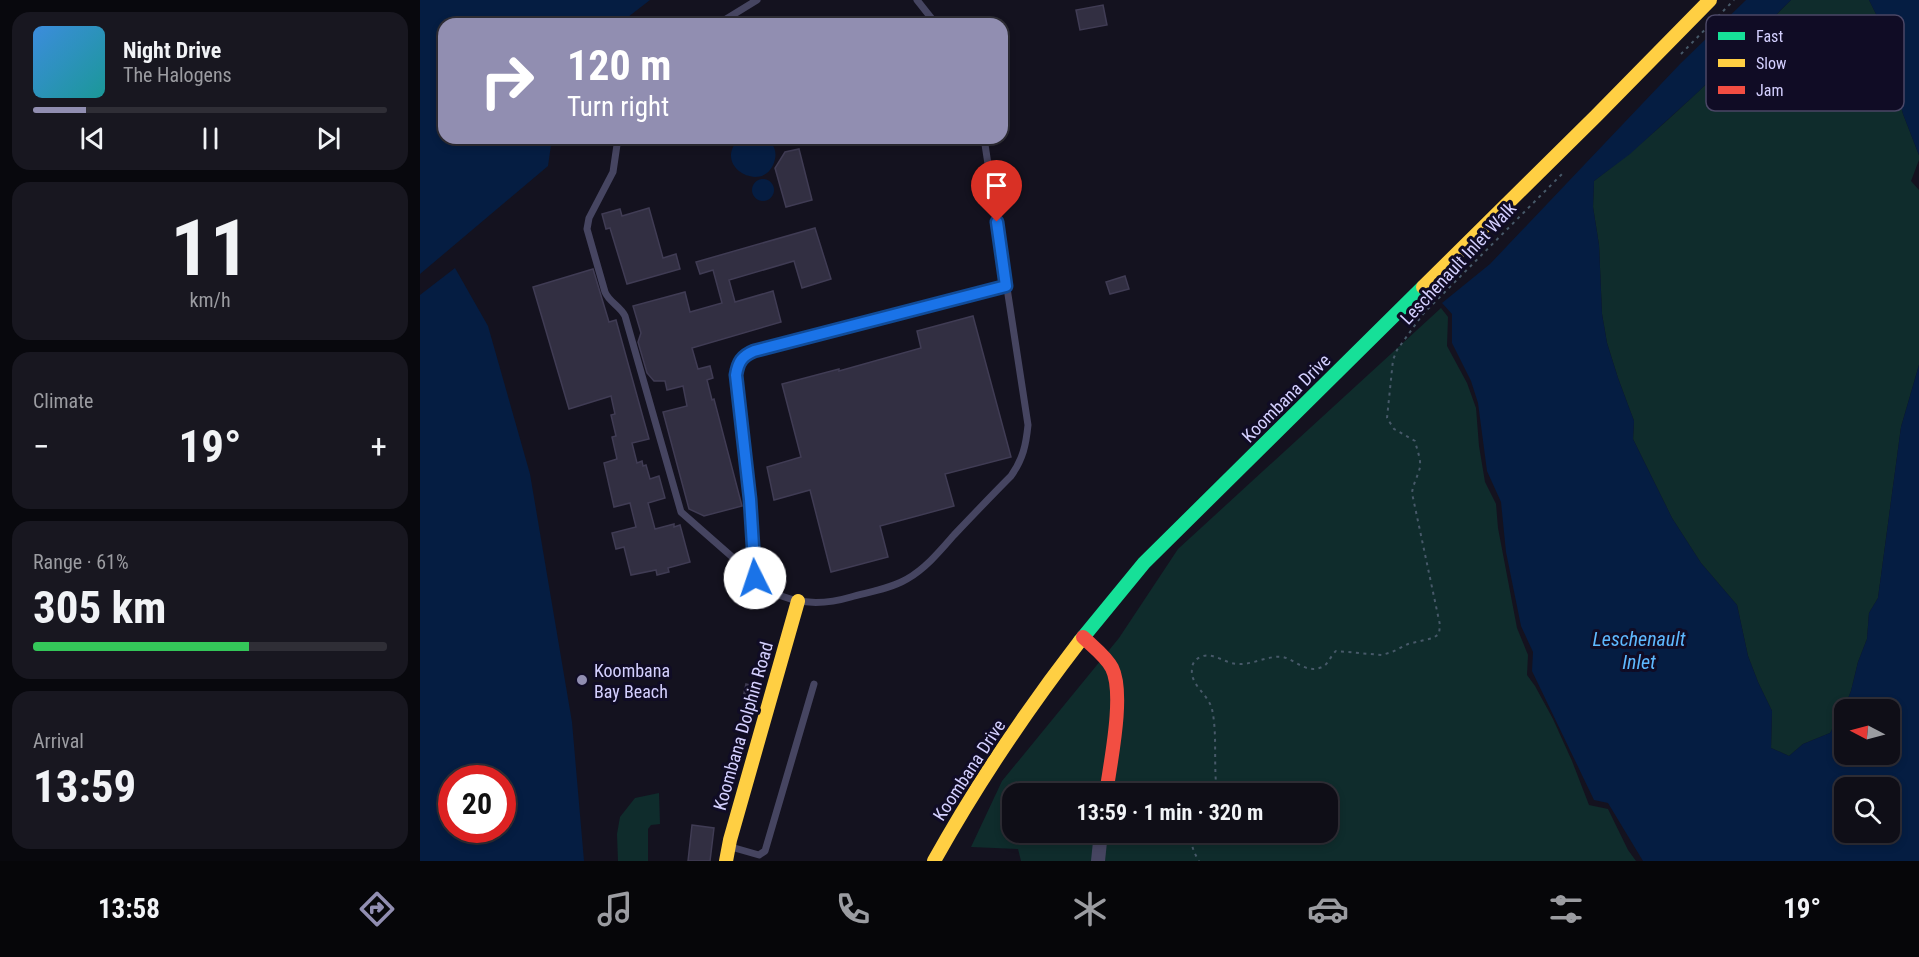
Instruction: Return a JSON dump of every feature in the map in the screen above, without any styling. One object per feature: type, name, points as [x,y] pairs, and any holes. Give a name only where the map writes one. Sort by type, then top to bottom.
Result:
[{"type":"main road","name":"Koombana Drive","points":[[934,861],[1026,715],[1083,637],[1153,555],[1710,0]]},
{"type":"main road","name":"Koombana Dolphin Road","points":[[726,861],[798,601]]},
{"type":"main road","points":[[1083,637],[1109,664],[1117,689],[1107,783]]},
{"type":"street","points":[[1098,861],[1100,843]]},
{"type":"lane","points":[[728,18],[757,0]]},
{"type":"lane","points":[[917,0],[931,18]]},
{"type":"lane","points":[[617,144],[613,172],[589,218],[587,229],[607,297],[623,311],[625,316],[681,512],[777,595],[816,603],[834,602],[908,579],[926,565],[1019,465],[1027,440],[1028,425],[985,144]]},
{"type":"lane","points":[[755,578],[750,499],[736,375],[743,357],[754,351],[1006,286]]},
{"type":"lane","points":[[729,846],[759,855],[765,851],[814,684]]},
{"type":"path","points":[[1719,15],[1734,0]]},
{"type":"path","points":[[1676,58],[1706,28]]},
{"type":"path","name":"Leschenault Inlet Walk","points":[[1216,783],[1212,708],[1206,696],[1194,682],[1191,671],[1193,663],[1198,658],[1211,656],[1237,664],[1281,657],[1300,666],[1321,668],[1327,664],[1331,655],[1336,651],[1382,655],[1408,644],[1434,638],[1439,634],[1440,625],[1412,493],[1413,483],[1420,469],[1420,458],[1415,441],[1394,429],[1387,418],[1393,360],[1423,314],[1568,167]]},
{"type":"path","points":[[1191,843],[1192,851],[1198,861]]},
{"type":"green space","points":[[1791,0],[1869,0],[1876,15],[1776,15]]},
{"type":"green space","points":[[1706,84],[1706,111],[1902,111],[1919,155],[1911,181],[1919,190],[1919,365],[1901,427],[1878,598],[1869,613],[1867,639],[1848,699],[1834,699],[1834,726],[1830,733],[1803,744],[1789,756],[1771,748],[1772,711],[1748,656],[1737,605],[1701,563],[1672,518],[1633,439],[1634,421],[1607,343],[1602,314],[1599,245],[1593,207],[1594,181],[1646,139]]},
{"type":"green space","points":[[1441,308],[1448,317],[1447,346],[1467,383],[1476,408],[1485,482],[1496,504],[1498,528],[1517,628],[1528,655],[1527,675],[1553,719],[1589,805],[1608,809],[1628,850],[1636,861],[1021,861],[1018,849],[971,847],[1002,781],[1119,638],[1178,549]]},
{"type":"green space","points":[[659,793],[660,824],[651,825],[648,829],[648,861],[618,861],[617,834],[620,817],[635,798]]},
{"type":"water","points":[[420,0],[650,0],[627,18],[438,18],[438,144],[551,144],[548,166],[420,274]]},
{"type":"water","name":"Leschenault Inlet","points":[[1746,0],[1791,0],[1776,15],[1731,15]]},
{"type":"water","points":[[1869,0],[1919,0],[1919,155],[1902,111],[1904,15],[1876,15]]},
{"type":"water","name":"Leschenault Inlet","points":[[1706,39],[1706,84],[1630,154],[1594,181],[1593,207],[1599,245],[1602,314],[1607,343],[1634,421],[1633,439],[1672,518],[1701,563],[1737,605],[1748,656],[1772,711],[1771,748],[1789,756],[1803,744],[1830,733],[1834,726],[1834,765],[1900,765],[1900,699],[1848,699],[1867,639],[1869,613],[1878,598],[1901,427],[1919,365],[1919,861],[1643,861],[1608,803],[1594,800],[1532,671],[1533,652],[1521,626],[1506,552],[1501,502],[1487,471],[1478,403],[1471,381],[1452,343],[1452,314],[1442,303],[1490,264]]},
{"type":"water","points":[[736,144],[772,144],[775,159],[770,170],[762,176],[752,177],[743,174],[735,167],[731,159],[732,149]]},
{"type":"water","points":[[763,179],[771,182],[774,190],[771,198],[763,201],[755,198],[752,190],[755,182]]},
{"type":"water","points":[[455,268],[488,326],[530,474],[572,722],[584,861],[420,861],[420,295]]},
{"type":"building","points":[[1103,5],[1107,25],[1080,30],[1076,10]]},
{"type":"building","points":[[799,149],[812,200],[786,207],[775,168],[785,152]]},
{"type":"building","points":[[649,208],[663,258],[676,254],[680,269],[627,284],[610,228],[606,229],[602,214],[620,209],[622,216]]},
{"type":"building","points":[[815,228],[831,279],[802,288],[794,261],[729,280],[735,302],[773,291],[781,322],[692,348],[698,369],[710,366],[713,378],[707,380],[742,506],[704,516],[689,509],[663,412],[687,406],[683,386],[667,390],[665,381],[654,381],[647,373],[638,342],[641,333],[633,306],[685,292],[690,312],[722,303],[713,270],[700,274],[696,262]]},
{"type":"building","points":[[593,269],[609,322],[616,320],[649,439],[632,443],[637,463],[642,461],[643,466],[646,465],[650,479],[659,476],[665,498],[648,503],[655,529],[674,524],[674,527],[680,525],[690,562],[668,568],[669,572],[657,575],[656,570],[631,575],[624,547],[616,549],[612,533],[636,527],[630,503],[614,507],[604,463],[617,459],[612,437],[616,436],[611,415],[615,414],[611,396],[569,409],[533,287]]},
{"type":"building","points":[[1125,276],[1129,289],[1110,294],[1106,282]]},
{"type":"building","points":[[973,316],[1011,457],[945,474],[954,506],[880,526],[888,557],[831,572],[810,490],[774,500],[767,467],[801,457],[782,384],[921,348],[917,331]]},
{"type":"building","points":[[746,684],[755,686],[752,700],[743,698]]},
{"type":"building","points":[[692,825],[714,828],[710,861],[688,861]]},
{"type":"traffic: fast","points":[[1080,641],[1144,563],[1423,287]]},
{"type":"traffic: slow","points":[[1423,287],[1710,0]]},
{"type":"traffic: slow","points":[[726,861],[798,601]]},
{"type":"traffic: slow","points":[[934,861],[1003,748],[1080,641]]},
{"type":"traffic: jam","points":[[1083,637],[1106,659],[1116,680],[1117,711],[1108,783]]},
{"type":"place","name":"Koombana Bay Beach","points":[[582,680]]},
{"type":"route","points":[[755,578],[750,499],[736,375],[740,361],[754,351],[1006,286],[997,222]]}]
